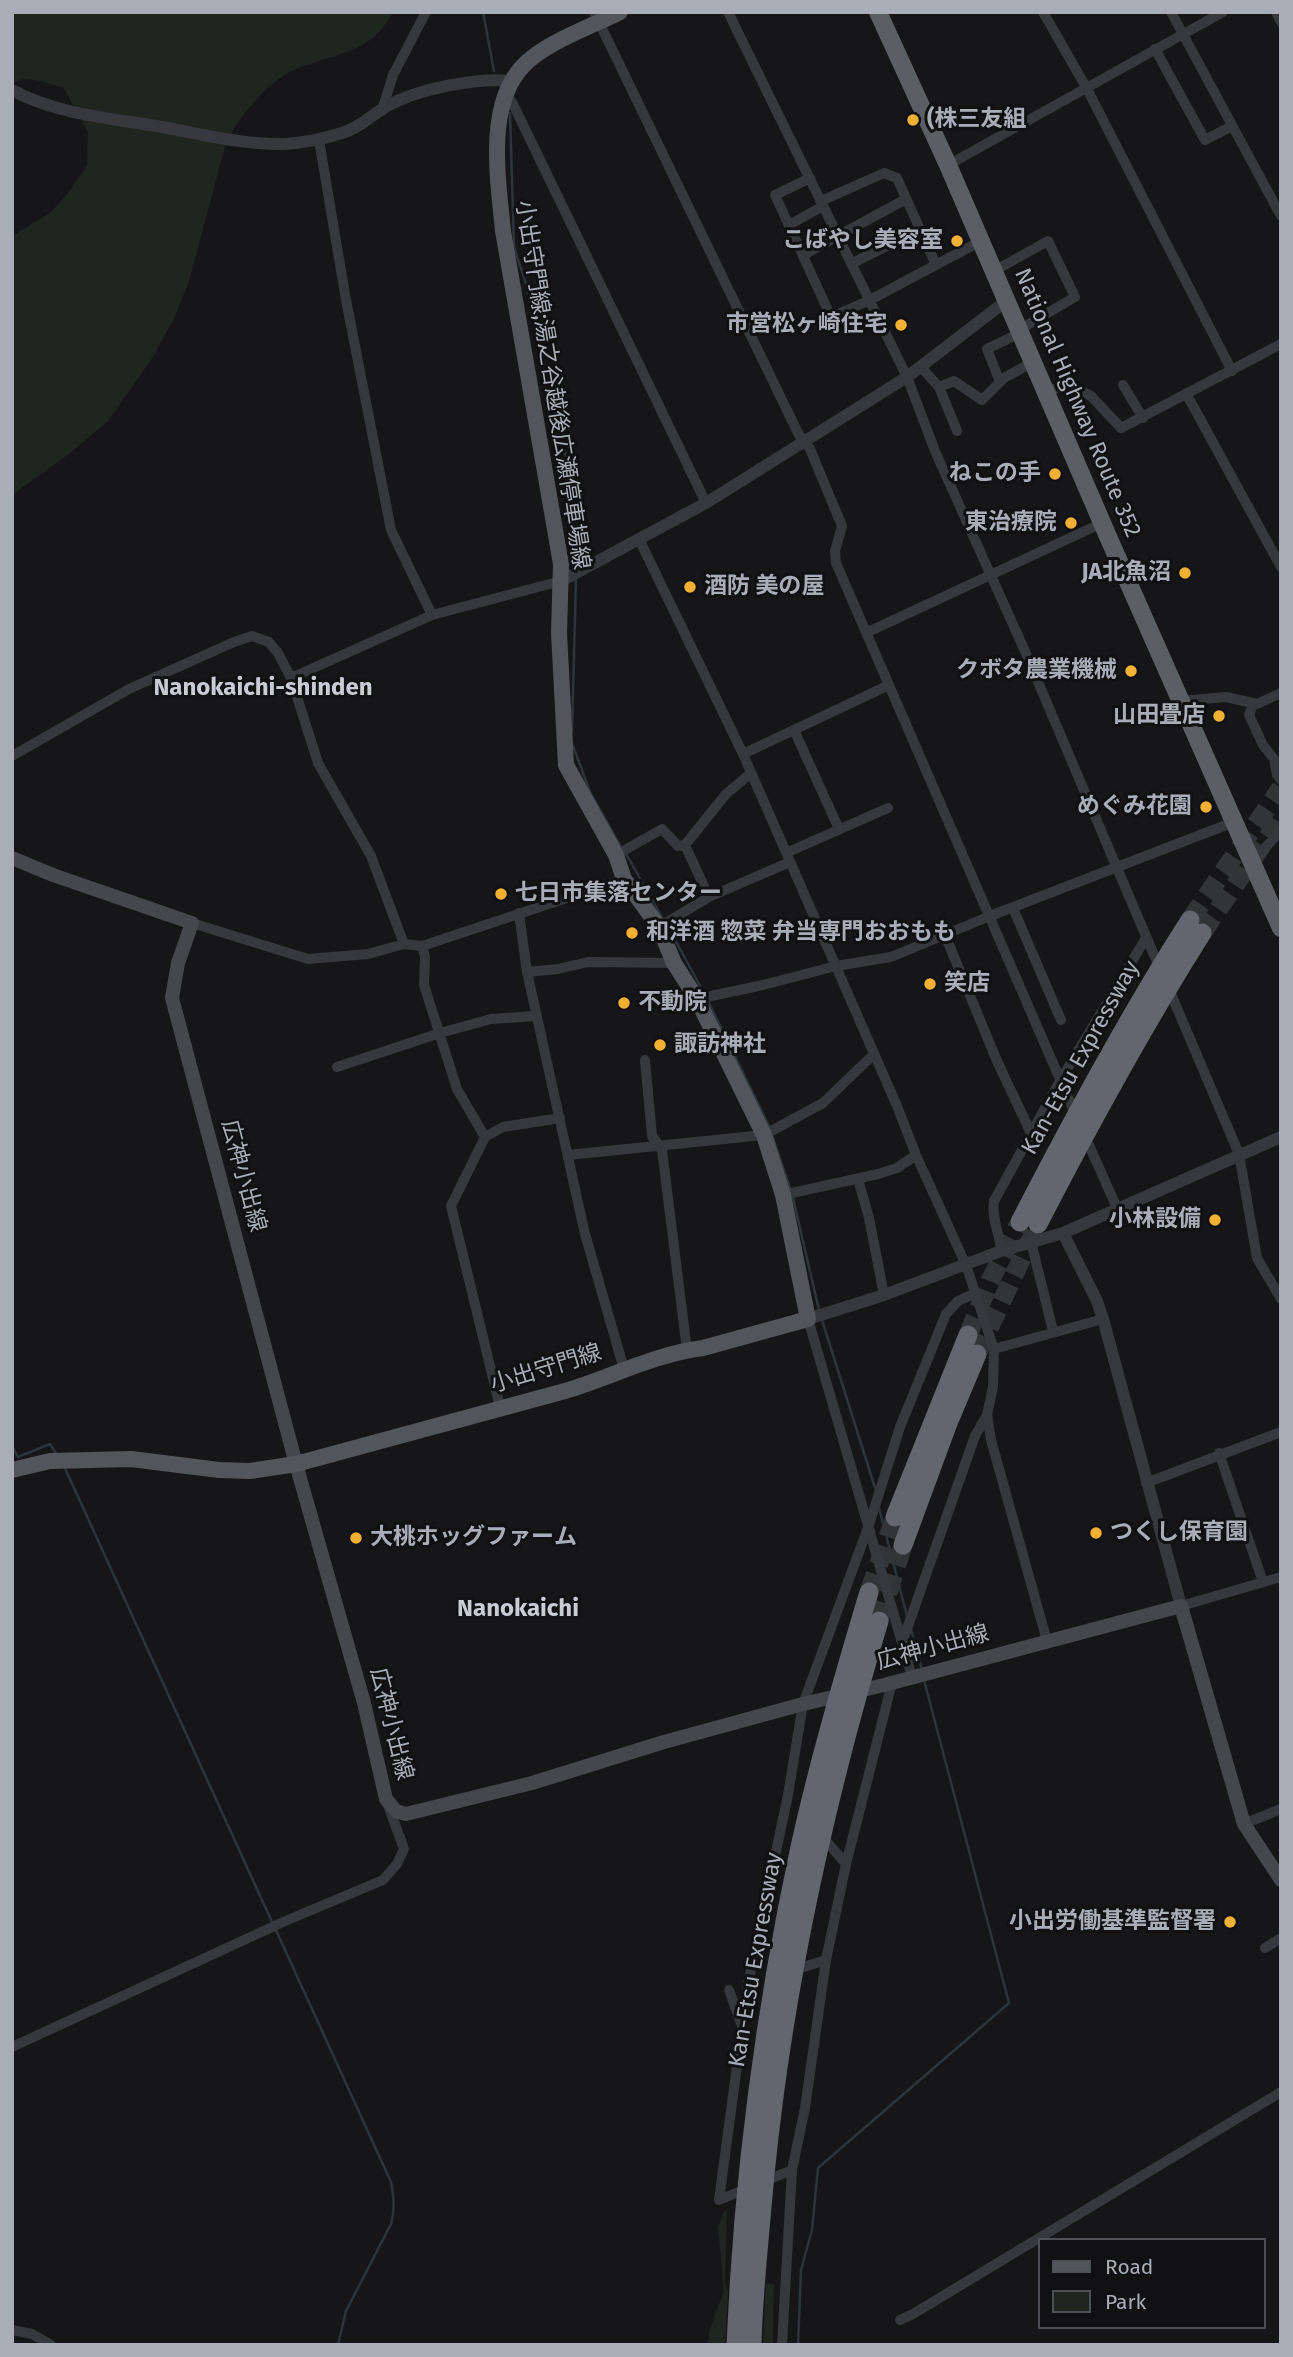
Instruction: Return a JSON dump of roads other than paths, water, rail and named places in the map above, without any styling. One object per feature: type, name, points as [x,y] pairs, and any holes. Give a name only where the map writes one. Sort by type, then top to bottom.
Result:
[{"type":"highway","name":"National Highway Route 352","points":[[878,12],[948,165],[1281,928]]},
{"type":"highway","name":"Kan-Etsu Expressway","points":[[1029,1230],[1082,1102],[1146,988],[1196,926]]},
{"type":"highway","points":[[895,1517],[968,1335]]},
{"type":"highway","points":[[903,1545],[985,1352]]},
{"type":"highway","name":"Kan-Etsu Expressway","points":[[736,2345],[750,2157],[770,2007],[785,1922],[822,1758],[869,1592]]},
{"type":"highway","name":"Kan-Etsu Expressway","points":[[752,2345],[766,2157],[786,2005],[800,1928],[838,1762],[879,1621]]},
{"type":"main road","name":"小出守門線;湯之谷越後広瀬停車場線","points":[[620,12],[596,17],[532,57],[512,81],[504,97],[499,120],[498,152],[503,231],[561,564],[559,633],[566,765],[616,855],[624,879],[659,927],[674,963],[697,999],[764,1135],[783,1195],[808,1318]]},
{"type":"main road","points":[[12,858],[192,923]]},
{"type":"main road","name":"広神小出線","points":[[192,923],[178,963],[172,998],[296,1464],[364,1703],[386,1799],[396,1811],[407,1814],[532,1783],[664,1742],[1181,1606]]},
{"type":"main road","name":"小出守門線","points":[[296,1464],[568,1390],[687,1350],[704,1348],[808,1318]]},
{"type":"main road","points":[[12,1470],[63,1460],[131,1459],[219,1470],[250,1471],[296,1464]]},
{"type":"main road","points":[[1181,1606],[1244,1824],[1281,1880]]},
{"type":"street","points":[[382,110],[393,75],[426,12]]},
{"type":"street","points":[[728,12],[907,377],[935,451],[1119,868],[1146,938],[1239,1154],[1257,1258],[1279,1292]]},
{"type":"street","points":[[1043,12],[1086,87],[1232,371]]},
{"type":"street","points":[[1171,12],[1281,216]]},
{"type":"street","points":[[948,165],[1223,12]]},
{"type":"street","points":[[1276,12],[1281,22]]},
{"type":"street","points":[[596,17],[804,442],[810,449],[842,526],[835,551],[836,563],[1117,1208]]},
{"type":"street","points":[[1155,49],[1205,140],[1232,126]]},
{"type":"street","points":[[12,90],[34,102],[59,109],[210,136],[282,144],[318,139],[355,128],[382,110],[411,96],[492,79],[512,81]]},
{"type":"street","points":[[504,97],[513,104],[706,503]]},
{"type":"street","points":[[318,139],[390,530],[432,615]]},
{"type":"street","points":[[789,225],[822,204],[884,173],[897,178],[936,265]]},
{"type":"street","points":[[810,178],[775,195],[831,317],[868,301],[981,241]]},
{"type":"street","points":[[803,255],[906,199]]},
{"type":"street","points":[[850,264],[920,229]]},
{"type":"street","points":[[994,271],[1048,241],[1075,297],[1020,332],[987,349],[1000,382]]},
{"type":"street","points":[[291,678],[432,615],[561,581],[706,503],[804,442],[907,377],[1006,301]]},
{"type":"street","points":[[1046,392],[1068,384],[1091,396],[1121,429],[1281,344]]},
{"type":"street","points":[[939,387],[954,382],[982,400],[1000,382],[1033,362]]},
{"type":"street","points":[[920,366],[939,387],[957,432]]},
{"type":"street","points":[[1123,385],[1143,418]]},
{"type":"street","points":[[1187,395],[1281,567]]},
{"type":"street","points":[[868,632],[1102,523]]},
{"type":"street","points":[[639,539],[743,754],[976,1293],[993,1387],[986,1415],[975,1436],[903,1640]]},
{"type":"street","points":[[12,756],[129,689],[234,642],[252,636],[269,642],[291,678],[318,763],[372,856],[404,944]]},
{"type":"street","points":[[743,754],[889,685]]},
{"type":"street","points":[[1181,701],[1226,697],[1260,704],[1281,692]]},
{"type":"street","points":[[1252,704],[1249,715],[1263,745],[1275,759],[1277,775],[1281,780]]},
{"type":"street","points":[[794,730],[839,830]]},
{"type":"street","points":[[616,855],[662,829],[678,846],[685,845],[726,794],[750,774]]},
{"type":"street","points":[[659,927],[839,830],[888,808]]},
{"type":"street","points":[[697,999],[836,966],[891,957],[1234,822]]},
{"type":"street","points":[[1252,863],[1281,830]]},
{"type":"street","points":[[685,845],[709,898]]},
{"type":"street","points":[[192,923],[308,959],[368,954],[404,944],[422,946],[624,879]]},
{"type":"street","points":[[1013,908],[1061,1020]]},
{"type":"street","points":[[519,913],[536,1016],[585,1234],[624,1369]]},
{"type":"street","points":[[945,935],[997,1061],[1031,1133]]},
{"type":"street","points":[[1001,1251],[1000,1237],[992,1212],[994,1201],[1060,1082],[1146,938]]},
{"type":"street","points":[[422,946],[425,957],[424,985],[457,1089],[485,1137]]},
{"type":"street","points":[[527,972],[588,962],[674,963]]},
{"type":"street","points":[[337,1067],[491,1019],[536,1016]]},
{"type":"street","points":[[568,1155],[764,1135],[823,1103],[873,1055]]},
{"type":"street","points":[[645,1060],[652,1136],[662,1150],[687,1350]]},
{"type":"street","points":[[500,1407],[451,1206],[485,1137],[503,1127],[560,1118]]},
{"type":"street","points":[[912,1677],[808,1318],[884,1295],[966,1265],[1001,1251],[1029,1230],[1063,1233],[1281,1137]]},
{"type":"street","points":[[783,1195],[897,1168],[916,1155]]},
{"type":"street","points":[[858,1179],[869,1218],[884,1295]]},
{"type":"street","points":[[1029,1230],[1053,1331]]},
{"type":"street","points":[[1063,1233],[1097,1301],[1103,1319],[1181,1606],[1281,1577]]},
{"type":"street","points":[[789,2171],[719,2200],[742,2028],[808,1704],[901,1427],[946,1314],[958,1301],[976,1293]]},
{"type":"street","points":[[985,1352],[1103,1319]]},
{"type":"street","points":[[986,1415],[1047,1641]]},
{"type":"street","points":[[1146,1483],[1219,1453],[1281,1432]]},
{"type":"street","points":[[1219,1453],[1263,1582]]},
{"type":"street","points":[[782,2345],[789,2171],[805,2108],[824,1961],[844,1863],[888,1684]]},
{"type":"street","points":[[790,1797],[844,1863]]},
{"type":"street","points":[[12,2047],[283,1922],[383,1880],[397,1864],[404,1849],[386,1799]]},
{"type":"street","points":[[1244,1824],[1281,1809]]},
{"type":"street","points":[[1265,1948],[1281,1938]]},
{"type":"street","points":[[751,1983],[824,1961]]},
{"type":"street","points":[[729,1990],[742,2028]]},
{"type":"street","points":[[1039,2238],[1281,2092]]},
{"type":"street","points":[[900,2320],[1038,2239]]},
{"type":"street","points":[[12,2330],[32,2333],[51,2345]]},
{"type":"waterway","points":[[483,12],[494,71]]},
{"type":"waterway","points":[[510,113],[514,247],[526,284],[567,461],[576,568]]},
{"type":"waterway","points":[[572,732],[576,578]]},
{"type":"waterway","points":[[572,743],[590,792],[621,847]]},
{"type":"waterway","points":[[625,852],[663,919]]},
{"type":"waterway","points":[[667,925],[704,993]]},
{"type":"waterway","points":[[707,999],[770,1128]]},
{"type":"waterway","points":[[772,1135],[791,1191]]},
{"type":"waterway","points":[[793,1198],[819,1310]]},
{"type":"waterway","points":[[822,1320],[876,1491]]},
{"type":"waterway","points":[[12,1446],[18,1457],[50,1444],[57,1455]]},
{"type":"waterway","points":[[64,1466],[272,1922]]},
{"type":"waterway","points":[[879,1508],[907,1616]]},
{"type":"waterway","points":[[911,1629],[922,1670]]},
{"type":"waterway","points":[[798,2345],[801,2270],[812,2230],[818,2168],[1009,2003],[924,1680]]},
{"type":"waterway","points":[[275,1928],[392,2188],[394,2208],[391,2224],[346,2311],[338,2345]]},
{"type":"tunnel","points":[[1190,920],[1281,788]]},
{"type":"tunnel","points":[[1202,933],[1281,818]]},
{"type":"tunnel","points":[[968,1335],[990,1281],[1020,1222]]},
{"type":"tunnel","points":[[977,1354],[1038,1224]]},
{"type":"tunnel","points":[[869,1592],[895,1517]]},
{"type":"tunnel","points":[[879,1621],[903,1545]]},
{"type":"place","name":"(株三友組","points":[[913,120]]},
{"type":"place","name":"こばやし美容室","points":[[957,241]]},
{"type":"place","name":"市営松ヶ崎住宅","points":[[901,325]]},
{"type":"place","name":"ねこの手","points":[[1055,474]]},
{"type":"place","name":"東治療院","points":[[1071,523]]},
{"type":"place","name":"JA北魚沼","points":[[1185,573]]},
{"type":"place","name":"酒防 美の屋","points":[[690,587]]},
{"type":"place","name":"クボタ農業機械","points":[[1131,671]]},
{"type":"place","name":"山田畳店","points":[[1219,716]]},
{"type":"place","name":"めぐみ花園","points":[[1206,807]]},
{"type":"place","name":"七日市集落センター","points":[[501,894]]},
{"type":"place","name":"和洋酒 惣菜 弁当専門おおもも","points":[[632,933]]},
{"type":"place","name":"笑店","points":[[930,984]]},
{"type":"place","name":"不動院","points":[[624,1003]]},
{"type":"place","name":"諏訪神社","points":[[660,1045]]},
{"type":"place","name":"小林設備","points":[[1215,1220]]},
{"type":"place","name":"つくし保育園","points":[[1096,1533]]},
{"type":"place","name":"大桃ホッグファーム","points":[[356,1538]]},
{"type":"place","name":"小出労働基準監督署","points":[[1230,1922]]},
{"type":"district","name":"Nanokaichi-shinden","points":[[263,688]]},
{"type":"district","name":"Nanokaichi","points":[[518,1609]]}]
